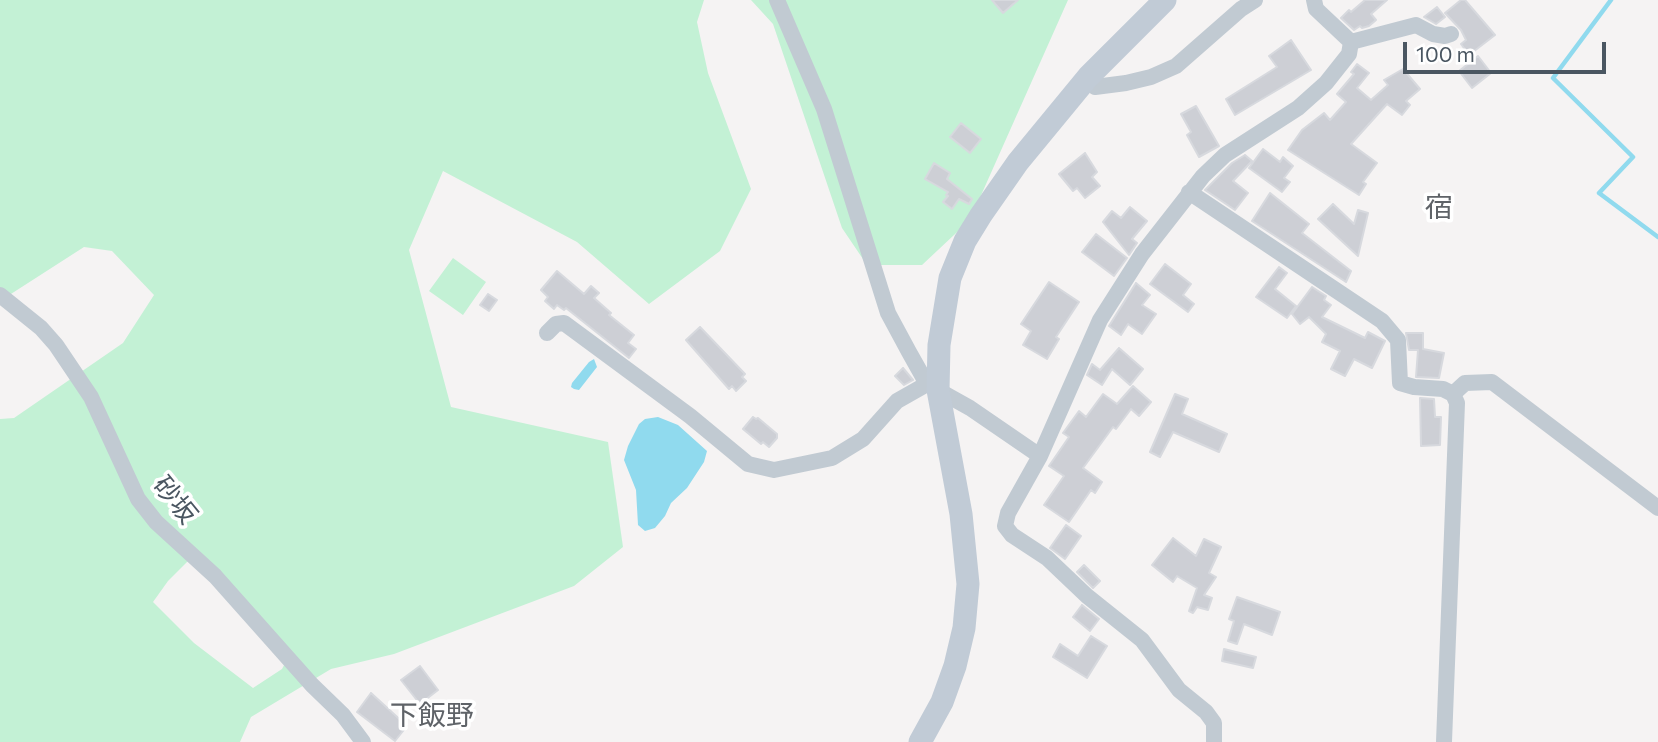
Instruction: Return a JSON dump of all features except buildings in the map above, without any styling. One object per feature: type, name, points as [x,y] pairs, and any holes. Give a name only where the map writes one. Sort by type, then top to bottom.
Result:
[{"type":"street","points":[[777,0],[824,109],[888,313],[933,387],[961,514],[968,584],[964,628],[955,666],[942,702],[920,742]]},
{"type":"street","points":[[933,387],[943,308],[950,278],[965,241],[1018,162],[1088,77],[1166,0]]},
{"type":"street","points":[[1088,77],[1095,87],[1151,77],[1176,66],[1255,0]]},
{"type":"street","points":[[1314,0],[1316,9],[1351,43]]},
{"type":"street","points":[[1351,43],[1416,25],[1433,34],[1451,34]]},
{"type":"street","points":[[1214,742],[1214,723],[1206,712],[1179,690],[1142,640],[1087,596],[1047,558],[1012,535],[1005,526],[1008,513],[1040,456],[1100,320],[1142,254],[1189,192],[1225,156],[1298,108],[1326,83],[1349,54],[1351,43]]},
{"type":"street","points":[[1189,192],[1382,321],[1398,340],[1400,383],[1443,389],[1453,394],[1457,402],[1444,742]]},
{"type":"street","name":"砂坂","points":[[0,295],[41,328],[56,345],[91,397],[138,499],[156,522],[215,576],[312,685],[343,715],[363,742]]},
{"type":"street","points":[[547,333],[556,324],[564,323],[690,416],[748,464],[774,470],[832,458],[863,439],[897,401],[933,387]]},
{"type":"street","points":[[1453,394],[1465,383],[1492,382],[1658,508]]},
{"type":"street","points":[[933,387],[970,408],[1040,456]]},
{"type":"green space","points":[[0,0],[704,0],[697,22],[708,73],[751,189],[720,251],[649,304],[577,242],[443,171],[409,250],[451,407],[608,442],[623,547],[574,586],[394,654],[331,669],[251,717],[240,742],[0,742],[0,419],[14,418],[123,343],[154,295],[112,251],[84,247],[0,301]],"holes":[[[197,552],[291,652],[282,669],[253,688],[194,643],[153,602],[168,581]]]},
{"type":"green space","points":[[751,0],[1068,0],[970,220],[922,265],[867,265],[842,228],[773,24]]},
{"type":"green space","points":[[453,258],[486,282],[463,315],[429,291]]},
{"type":"water","points":[[594,359],[597,367],[579,390],[571,387],[589,362]]},
{"type":"water","points":[[658,417],[678,425],[707,451],[704,462],[687,488],[671,503],[655,528],[645,531],[638,525],[636,490],[624,460],[639,424],[645,419]]},
{"type":"waterway","points":[[1611,0],[1553,78],[1633,157],[1599,193],[1658,237]]},
{"type":"district","name":"宿","points":[[1439,208]]},
{"type":"district","name":"下飯野","points":[[432,716]]}]
